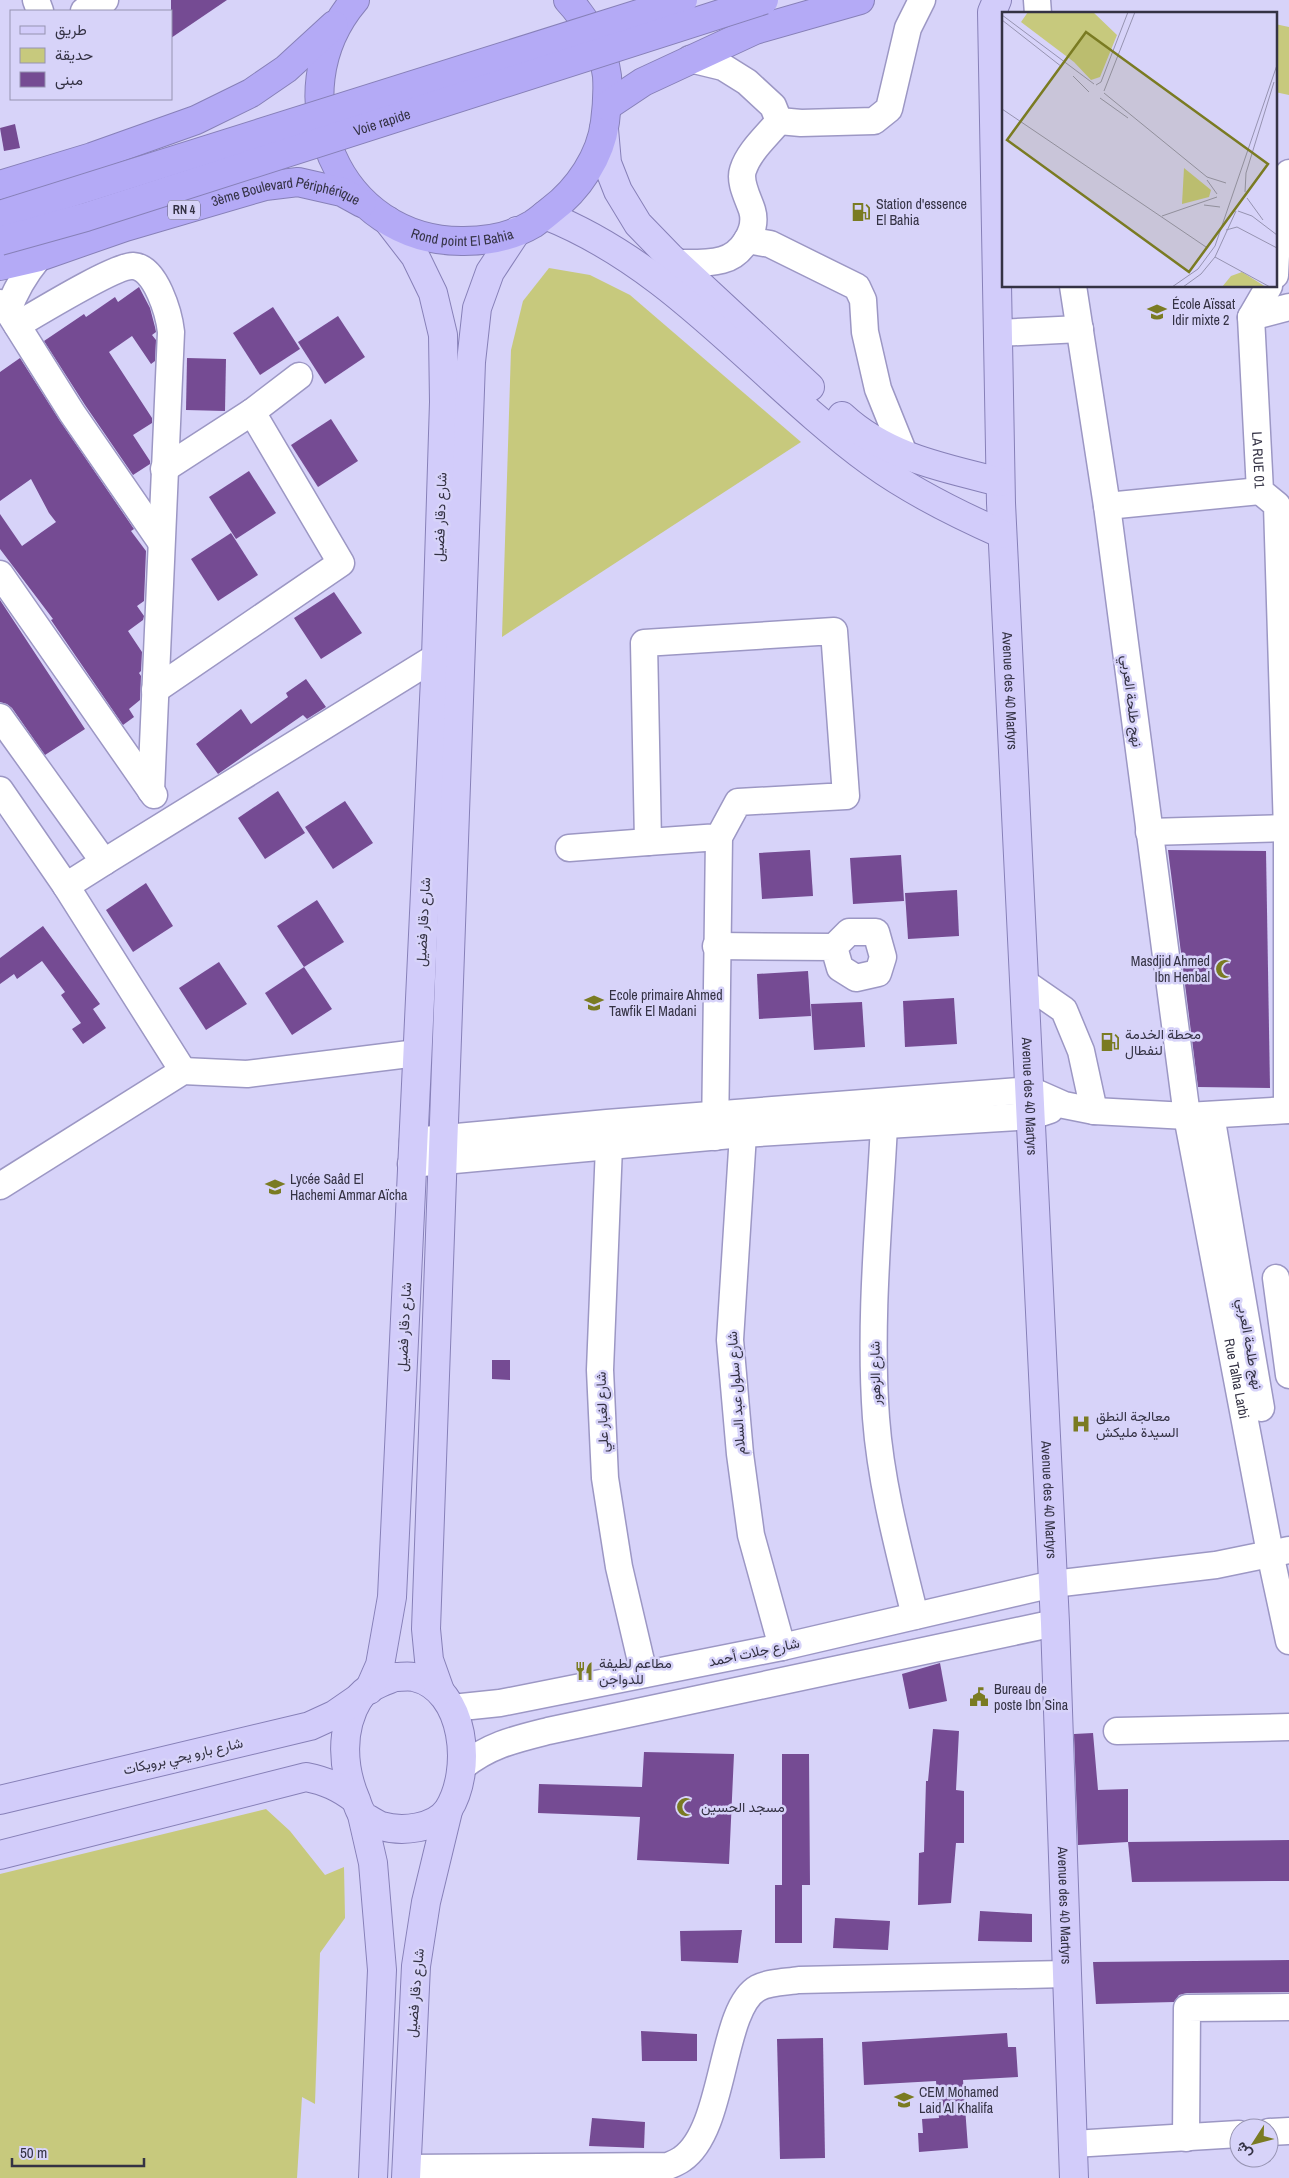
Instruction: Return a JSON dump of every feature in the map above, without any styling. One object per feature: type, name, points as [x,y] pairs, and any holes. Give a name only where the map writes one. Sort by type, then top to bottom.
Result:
[{"type":"highway","name":"Rond point El Bahia","points":[[348,9],[324,55],[319,81],[318,105],[324,137],[341,175],[378,213],[413,232],[434,239],[456,241],[499,238],[533,224],[565,199],[590,167],[605,117],[607,75],[598,47],[578,11],[568,0]]},
{"type":"highway","name":"Voie rapide","points":[[0,215],[683,0]]},
{"type":"highway","name":"Voie rapide","points":[[0,241],[86,217],[764,0]]},
{"type":"highway","points":[[605,117],[643,82],[690,59],[755,30],[860,0]]},
{"type":"highway","points":[[0,185],[92,157],[204,116],[251,93],[286,69],[348,9]]},
{"type":"highway","name":"3ème Boulevard Périphérique","points":[[0,266],[39,257],[125,227],[265,186],[298,182],[313,185],[342,192],[378,213]]},
{"type":"main road","name":"Avenue des 40 Martyrs","points":[[991,4],[1000,482],[1055,1623],[1074,2178]]},
{"type":"main road","points":[[605,117],[608,163],[618,191],[638,224],[837,435],[872,463],[910,488],[950,510],[1002,534]]},
{"type":"main road","name":"شارع دقار فضيل","points":[[365,1693],[380,1664],[392,1597],[436,657],[444,402],[444,336],[433,293],[416,256],[378,213]]},
{"type":"main road","points":[[545,215],[584,231],[641,266],[876,442],[905,456],[931,465],[1000,482]]},
{"type":"main road","name":"شارع دقار فضيل","points":[[446,1700],[429,1660],[426,1629],[460,642],[472,362],[477,308],[490,272],[517,231]]},
{"type":"main road","points":[[0,1855],[306,1777],[326,1781],[338,1786],[358,1807],[380,1826],[396,1829],[432,1823],[448,1811],[462,1767],[462,1740],[446,1700],[427,1682],[413,1677],[395,1678],[378,1684],[365,1693],[348,1724],[345,1746],[346,1769],[358,1807],[374,1864],[382,1970],[373,2178]]},
{"type":"main road","name":"شارع بارو يحي برويكات","points":[[0,1800],[310,1726],[334,1715],[365,1693]]},
{"type":"main road","name":"شارع دقار فضيل","points":[[407,2173],[416,1966],[426,1902],[448,1811]]},
{"type":"street","points":[[86,10],[105,0]]},
{"type":"street","points":[[780,121],[801,123],[874,121],[889,109],[908,28],[922,0]]},
{"type":"street","points":[[690,59],[723,67],[748,82],[773,106],[780,121]]},
{"type":"street","points":[[676,263],[702,263],[724,260],[743,246],[753,230],[754,220],[744,190],[742,172],[750,154],[780,121]]},
{"type":"street","points":[[1276,256],[1277,238],[1289,173]]},
{"type":"street","points":[[747,240],[770,244],[857,287],[864,300],[865,332],[878,389],[905,456]]},
{"type":"street","points":[[8,313],[15,291],[39,257]]},
{"type":"street","points":[[8,313],[118,270],[133,266],[142,268],[162,296],[169,315],[171,332],[151,791]]},
{"type":"street","name":"نهج طلحة العربي","points":[[1073,288],[1107,506],[1149,832],[1173,999],[1199,1115]]},
{"type":"street","points":[[1251,317],[1268,288]]},
{"type":"street","points":[[1251,317],[1289,307]]},
{"type":"street","points":[[8,313],[72,413],[161,542]]},
{"type":"street","name":"LA RUE 01","points":[[1251,317],[1275,500],[1288,828],[1288,1110]]},
{"type":"street","points":[[998,333],[1080,329]]},
{"type":"street","points":[[164,469],[252,412],[299,376]]},
{"type":"street","points":[[155,690],[341,563],[252,412]]},
{"type":"street","points":[[1107,506],[1275,500]]},
{"type":"street","points":[[0,574],[151,791],[169,821]]},
{"type":"street","points":[[648,842],[644,642],[834,631],[846,796],[738,802],[719,837],[715,1126]]},
{"type":"street","points":[[66,886],[460,642]]},
{"type":"street","points":[[0,717],[104,862]]},
{"type":"street","points":[[0,790],[66,886],[183,1071]]},
{"type":"street","points":[[1149,832],[1288,828]]},
{"type":"street","points":[[569,848],[719,837]]},
{"type":"street","points":[[716,946],[834,947]]},
{"type":"street","points":[[1025,983],[1064,1010],[1081,1052],[1094,1111]]},
{"type":"street","points":[[0,1186],[183,1071],[247,1074],[417,1053]]},
{"type":"street","points":[[412,1153],[715,1126],[1030,1090],[1064,1104],[1094,1111],[1199,1115],[1288,1110]]},
{"type":"street","points":[[444,1150],[609,1146],[715,1126],[743,1134],[1032,1116],[1064,1104]]},
{"type":"street","name":"Rue Talha Larbi","points":[[1199,1115],[1283,1557],[1289,1641]]},
{"type":"street","name":"شارع الزهور","points":[[884,1126],[874,1323],[876,1419],[888,1497],[915,1616]]},
{"type":"street","name":"شارع سلول عبد السلام","points":[[743,1134],[730,1340],[740,1454],[751,1535],[782,1647]]},
{"type":"street","name":"شارع لغبار علي","points":[[609,1146],[600,1370],[605,1478],[618,1567],[644,1674]]},
{"type":"street","points":[[1276,1278],[1289,1374]]},
{"type":"street","name":"شارع جلات أحمد","points":[[446,1700],[500,1703],[782,1647],[1053,1584],[1283,1557]]},
{"type":"street","points":[[462,1767],[478,1754],[506,1742],[548,1731],[1055,1623]]},
{"type":"street","points":[[1118,1731],[1289,1727]]},
{"type":"street","points":[[407,2173],[668,2166],[682,2159],[694,2147],[704,2130],[736,2021],[746,2000],[758,1988],[799,1980],[1066,1974]]},
{"type":"street","points":[[1186,2138],[1187,2008],[1289,2007]]},
{"type":"street","points":[[1073,2144],[1229,2135]]},
{"type":"green space","points":[[1276,24],[1289,27],[1289,95],[1276,92]]},
{"type":"green space","points":[[549,268],[590,275],[630,295],[801,442],[502,637],[511,350],[523,301]]},
{"type":"green space","points":[[266,1809],[290,1831],[325,1875],[344,1867],[345,1918],[320,1953],[315,2104],[302,2097],[297,2178],[0,2178],[0,1874]]},
{"type":"building","points":[[171,0],[227,0],[172,37]]},
{"type":"building","points":[[15,124],[20,148],[4,151],[0,128]]},
{"type":"building","points":[[139,287],[150,308],[155,327],[156,332],[152,335],[156,340],[155,361],[151,364],[132,336],[109,352],[152,418],[152,423],[133,435],[150,461],[150,464],[133,475],[44,341],[84,314],[86,317],[115,297],[118,302]]},
{"type":"building","points":[[273,307],[300,349],[260,375],[233,333]]},
{"type":"building","points":[[338,316],[365,357],[325,384],[298,342]]},
{"type":"building","points":[[20,358],[60,421],[134,529],[131,531],[146,551],[144,601],[137,606],[144,616],[143,620],[128,631],[142,652],[141,671],[139,673],[141,676],[140,700],[129,709],[134,717],[123,725],[51,620],[53,619],[0,549],[0,514],[22,546],[56,522],[49,513],[31,479],[0,501],[0,372]]},
{"type":"building","points":[[187,358],[226,359],[225,411],[186,410]]},
{"type":"building","points":[[331,419],[358,461],[318,487],[291,445]]},
{"type":"building","points":[[249,471],[276,513],[236,539],[209,497]]},
{"type":"building","points":[[231,533],[258,575],[218,601],[191,559]]},
{"type":"building","points":[[334,592],[362,633],[321,659],[294,618]]},
{"type":"building","points":[[0,600],[85,729],[45,755],[12,708],[0,702]]},
{"type":"building","points":[[306,679],[326,707],[307,719],[303,715],[218,774],[196,744],[241,709],[251,724],[288,697],[286,693]]},
{"type":"building","points":[[278,791],[305,833],[265,859],[238,818]]},
{"type":"building","points":[[345,801],[373,843],[333,869],[305,827]]},
{"type":"building","points":[[810,850],[813,896],[762,899],[759,853]]},
{"type":"building","name":"Masdjid Ahmed Ibn Henbal","points":[[1168,850],[1266,851],[1270,1088],[1198,1087]]},
{"type":"building","points":[[901,855],[904,901],[853,904],[850,858]]},
{"type":"building","points":[[146,883],[173,926],[133,952],[106,910]]},
{"type":"building","points":[[957,890],[959,936],[908,939],[905,893]]},
{"type":"building","points":[[317,900],[344,942],[304,967],[277,926]]},
{"type":"building","points":[[43,926],[100,1004],[93,1009],[106,1028],[83,1044],[72,1029],[81,1023],[61,995],[65,992],[42,961],[17,979],[14,974],[0,984],[0,958]]},
{"type":"building","points":[[219,962],[247,1004],[206,1030],[179,988]]},
{"type":"building","points":[[304,967],[332,1009],[292,1035],[265,993]]},
{"type":"building","points":[[808,971],[811,1016],[759,1019],[757,974]]},
{"type":"building","points":[[954,998],[957,1044],[905,1047],[903,1001]]},
{"type":"building","points":[[862,1002],[865,1047],[814,1050],[811,1004]]},
{"type":"building","points":[[492,1360],[510,1360],[510,1380],[492,1379]]},
{"type":"building","points":[[940,1663],[947,1701],[909,1709],[902,1674]]},
{"type":"building","points":[[933,1729],[959,1731],[956,1790],[964,1791],[964,1843],[956,1843],[951,1903],[918,1905],[919,1853],[924,1852],[926,1781],[928,1781]]},
{"type":"building","points":[[1093,1733],[1098,1790],[1128,1789],[1128,1842],[1078,1845],[1074,1734]]},
{"type":"building","name":"مسجد الحسين","points":[[644,1752],[734,1754],[729,1864],[637,1860],[640,1817],[538,1813],[539,1784],[642,1787]]},
{"type":"building","points":[[782,1754],[809,1754],[810,1885],[802,1885],[802,1943],[775,1943],[775,1885],[782,1885]]},
{"type":"building","points":[[1289,1840],[1289,1881],[1132,1882],[1128,1842]]},
{"type":"building","points":[[980,1911],[1032,1914],[1032,1942],[978,1941]]},
{"type":"building","points":[[835,1918],[890,1921],[888,1950],[833,1948]]},
{"type":"building","points":[[742,1930],[738,1963],[681,1961],[680,1931]]},
{"type":"building","points":[[1289,1960],[1289,1992],[1187,1993],[1179,1995],[1174,2002],[1096,2004],[1093,1962]]},
{"type":"building","points":[[641,2031],[697,2034],[697,2061],[642,2061]]},
{"type":"building","points":[[1007,2033],[1008,2047],[1016,2047],[1018,2077],[963,2080],[968,2148],[919,2152],[918,2133],[923,2133],[922,2119],[939,2118],[936,2081],[864,2085],[862,2042]]},
{"type":"building","points":[[823,2038],[825,2158],[780,2159],[777,2039]]},
{"type":"building","points":[[592,2118],[645,2122],[644,2148],[589,2146]]},
{"type":"place","name":"Station d'essence El Bahia","points":[[861,212]]},
{"type":"place","name":"École Aïssat Idir mixte 2","points":[[1157,312]]},
{"type":"place","name":"Masdjid Ahmed Ibn Henbal","points":[[1225,969]]},
{"type":"place","name":"Ecole primaire Ahmed Tawfik El Madani","points":[[594,1003]]},
{"type":"place","name":"محطة الخدمة لنفطال","points":[[1110,1042]]},
{"type":"place","name":"Lycée Saâd El Hachemi Ammar Aïcha","points":[[275,1187]]},
{"type":"place","name":"معالجة النطق السيدة مليكش","points":[[1081,1424]]},
{"type":"place","name":"مطاعم لطيفة للدواجن","points":[[584,1671]]},
{"type":"place","name":"Bureau de poste Ibn Sina","points":[[979,1697]]},
{"type":"place","name":"مسجد الحسين","points":[[686,1807]]},
{"type":"place","name":"CEM Mohamed Laid Al Khalifa","points":[[904,2100]]}]
